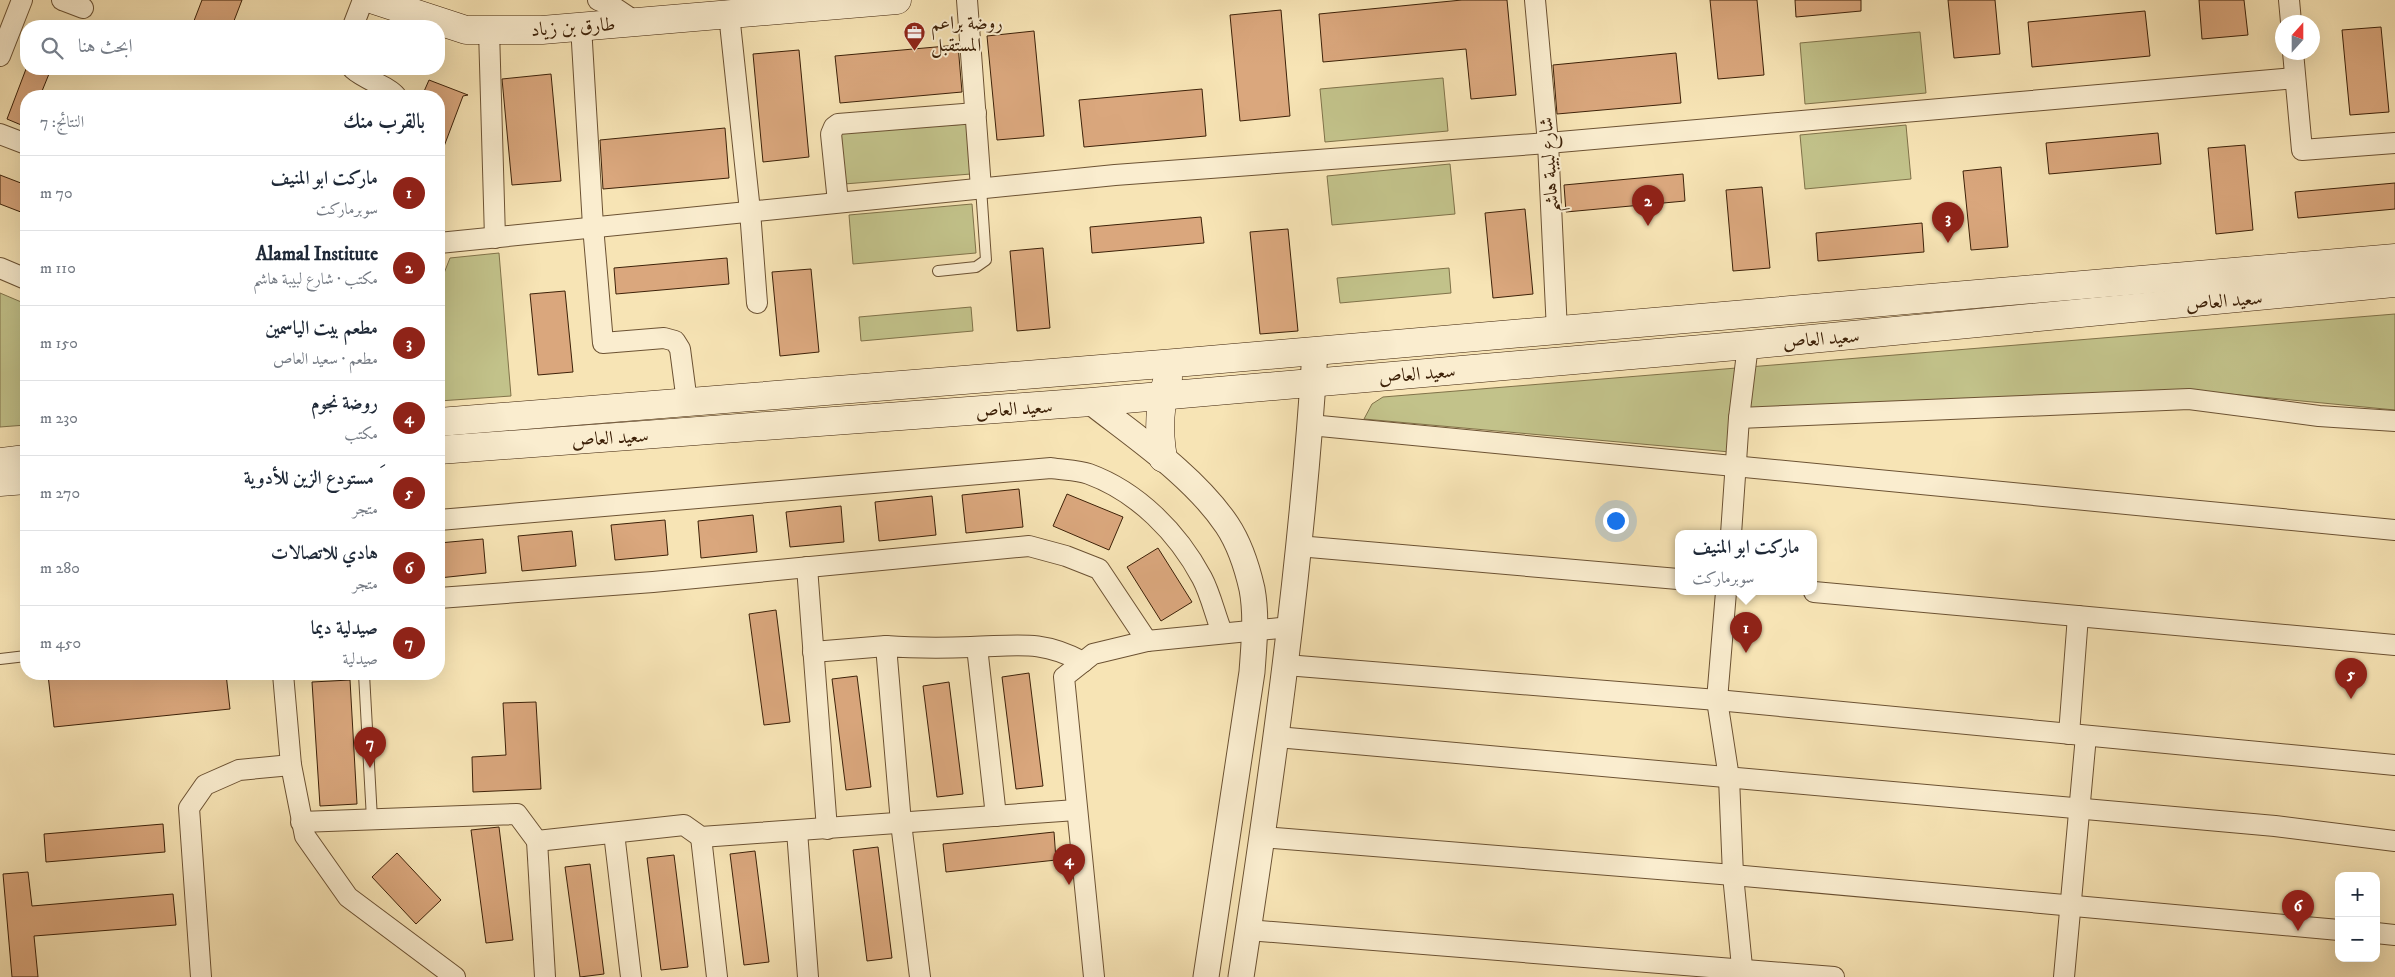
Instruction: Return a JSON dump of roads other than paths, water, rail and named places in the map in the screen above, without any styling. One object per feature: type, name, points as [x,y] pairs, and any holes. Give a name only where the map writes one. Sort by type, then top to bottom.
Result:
[{"type":"main road","name":"طارق بن زياد","points":[[374,0],[435,20]]},
{"type":"main road","name":"طارق بن زياد","points":[[445,23],[466,30],[542,30],[897,0]]},
{"type":"main road","points":[[445,422],[1315,352],[2395,258]]},
{"type":"main road","name":"سعيد العاص","points":[[445,450],[1163,396],[1748,345],[2395,283]]},
{"type":"main road","points":[[1163,458],[1159,434],[1163,396],[1175,363]]},
{"type":"main road","points":[[0,462],[20,460]]},
{"type":"main road","points":[[0,482],[20,480]]},
{"type":"street","points":[[0,56],[22,0]]},
{"type":"street","points":[[62,0],[83,8]]},
{"type":"street","points":[[355,20],[363,0]]},
{"type":"street","points":[[598,0],[612,6],[636,22]]},
{"type":"street","points":[[968,0],[981,188]]},
{"type":"street","name":"شارع لبيبة هاشم","points":[[1535,0],[1548,143],[1557,331]]},
{"type":"street","points":[[2289,0],[2290,15]]},
{"type":"street","points":[[729,14],[750,211],[757,303]]},
{"type":"street","points":[[581,26],[593,226],[603,343],[664,338],[675,341],[680,349],[687,402]]},
{"type":"street","points":[[489,30],[495,238]]},
{"type":"street","points":[[2294,60],[2302,150],[2395,143]]},
{"type":"street","points":[[360,75],[390,90]]},
{"type":"street","points":[[445,243],[593,226],[1115,175],[1548,143],[2295,78]]},
{"type":"street","points":[[838,202],[831,134],[834,127],[838,124],[976,113]]},
{"type":"street","points":[[0,134],[20,142]]},
{"type":"street","points":[[0,268],[20,276]]},
{"type":"street","points":[[1731,530],[1739,418],[1748,345]]},
{"type":"street","points":[[1241,977],[1286,665],[1310,425],[1315,352]]},
{"type":"street","points":[[1739,418],[2189,399],[2319,416],[2395,421]]},
{"type":"street","points":[[1091,402],[1163,458],[1206,500],[1227,525],[1243,556],[1252,590],[1256,629],[1252,672],[1206,977]]},
{"type":"street","points":[[1310,425],[2395,530]]},
{"type":"street","points":[[445,519],[1051,468],[1088,474],[1122,490],[1158,516],[1182,547],[1203,579],[1222,632]]},
{"type":"street","points":[[445,597],[1030,546],[1099,568],[1147,641]]},
{"type":"street","points":[[1298,546],[1675,579]]},
{"type":"street","points":[[807,567],[827,829]]},
{"type":"street","points":[[1817,592],[2395,645]]},
{"type":"street","points":[[1726,595],[1717,700],[1729,778],[1733,875],[1742,973]]},
{"type":"street","points":[[2064,977],[2079,809],[2077,735],[2078,616]]},
{"type":"street","points":[[1094,977],[1064,677],[1093,654],[1147,641],[1222,632],[1290,627]]},
{"type":"street","points":[[813,652],[886,646],[977,647],[1030,644],[1062,651],[1083,662]]},
{"type":"street","points":[[886,646],[901,823],[920,977]]},
{"type":"street","points":[[977,647],[996,816]]},
{"type":"street","points":[[1286,665],[1717,700],[2395,765]]},
{"type":"street","points":[[284,680],[291,765],[305,836],[348,897],[455,977]]},
{"type":"street","points":[[1277,737],[2275,826],[2395,841]]},
{"type":"street","points":[[201,977],[189,808],[205,785],[239,770],[291,765]]},
{"type":"street","points":[[538,841],[684,825],[701,837],[1076,810]]},
{"type":"street","points":[[301,822],[517,814],[538,841],[545,977]]},
{"type":"street","points":[[797,831],[808,977]]},
{"type":"street","points":[[614,833],[631,977]]},
{"type":"street","points":[[701,837],[717,977]]},
{"type":"street","points":[[1262,837],[1733,875],[2335,930]]},
{"type":"street","points":[[1248,930],[1742,973],[1834,977]]},
{"type":"street","points":[[2380,933],[2395,935]]},
{"type":"lane","points":[[938,271],[976,267],[986,260],[981,188]]},
{"type":"lane","points":[[0,659],[20,657]]},
{"type":"lane","points":[[364,680],[372,819]]},
{"type":"place","name":"روضة براعم المستقبل","points":[[915,52]]},
{"type":"place","name":"Alamal Institute","points":[[1648,226]]},
{"type":"place","name":"مطعم بيت الياسمين","points":[[1948,243]]},
{"type":"place","name":"ماركت ابو المنيف","points":[[1746,653]]},
{"type":"place","name":"َ مستودع الزين للأدوية","points":[[2351,699]]},
{"type":"place","name":"صيدلية ديما","points":[[370,768]]},
{"type":"place","name":"روضة نجوم","points":[[1069,885]]},
{"type":"place","name":"هادي للاتصالات","points":[[2298,931]]}]
